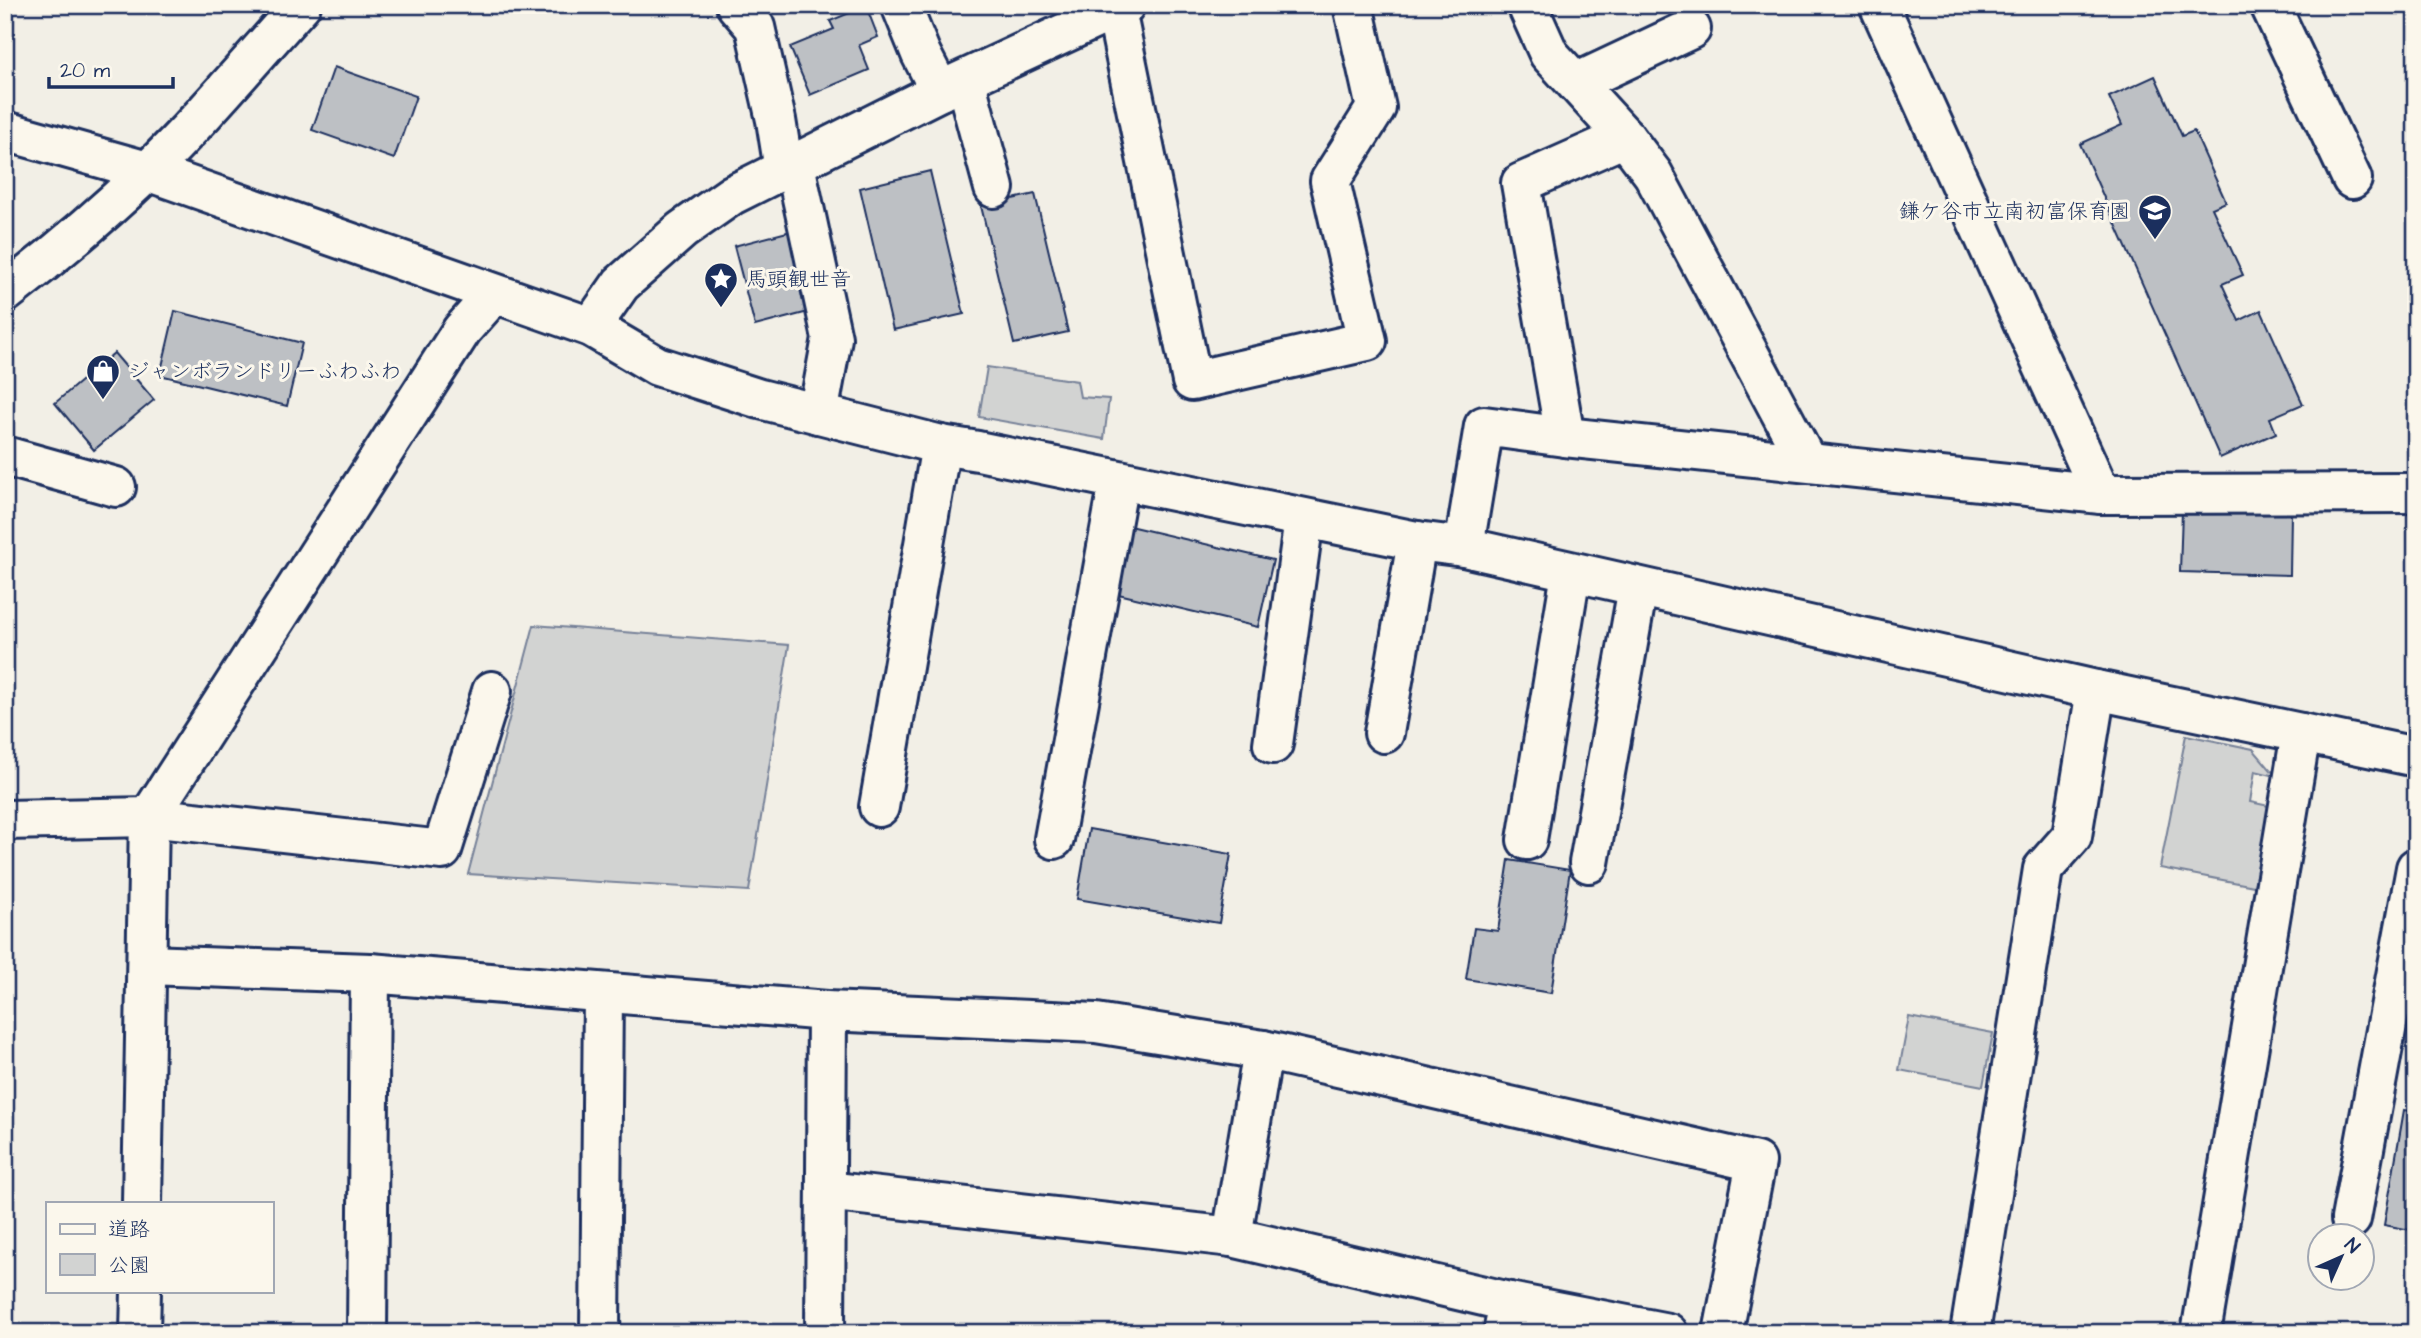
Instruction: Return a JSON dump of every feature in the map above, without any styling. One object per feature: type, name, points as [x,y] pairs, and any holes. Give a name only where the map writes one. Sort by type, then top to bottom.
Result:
[{"type":"street","points":[[5,293],[148,171],[301,5]]},
{"type":"street","points":[[736,5],[755,27],[832,338],[817,414]]},
{"type":"street","points":[[901,5],[952,85],[994,188]]},
{"type":"street","points":[[591,327],[621,284],[682,230],[732,195],[952,85],[1120,8],[1192,381],[1367,341],[1330,181],[1376,108],[1353,5]]},
{"type":"street","points":[[1527,5],[1549,54],[1625,136],[1653,174],[1807,461]]},
{"type":"street","points":[[1879,5],[2101,494]]},
{"type":"street","points":[[2270,5],[2352,179]]},
{"type":"street","points":[[1576,83],[1691,29]]},
{"type":"street","points":[[5,131],[148,171],[591,327],[657,366],[817,414],[941,445],[1304,519],[1417,541],[1464,547],[2096,690],[2416,757]]},
{"type":"street","points":[[1565,437],[1521,183],[1625,136]]},
{"type":"street","points":[[142,1202],[149,817],[463,330],[494,294]]},
{"type":"street","points":[[1464,547],[1483,426],[2101,494],[2416,493]]},
{"type":"street","points":[[879,807],[941,445]]},
{"type":"street","points":[[5,456],[116,487]]},
{"type":"street","points":[[1054,839],[1119,481]]},
{"type":"street","points":[[1273,744],[1304,519]]},
{"type":"street","points":[[1384,733],[1417,541]]},
{"type":"street","points":[[1527,840],[1571,573]]},
{"type":"street","points":[[1589,863],[1638,587]]},
{"type":"street","points":[[1970,1333],[2043,869],[2072,836],[2096,690]]},
{"type":"street","points":[[5,820],[149,817],[442,850],[492,691]]},
{"type":"street","points":[[2201,1333],[2301,733]]},
{"type":"street","points":[[2351,1219],[2416,868]]},
{"type":"street","points":[[147,965],[370,973],[827,1011],[1096,1023],[1263,1050],[1756,1162],[1723,1333]]},
{"type":"street","points":[[367,1333],[370,973]]},
{"type":"street","points":[[600,1333],[603,993]]},
{"type":"street","points":[[825,1333],[827,1011]]},
{"type":"street","points":[[1232,1237],[1263,1050]]},
{"type":"street","points":[[826,1191],[1232,1237],[1506,1317],[1668,1333]]},
{"type":"street","points":[[140,1333],[141,1292]]},
{"type":"green space","points":[[987,367],[1077,381],[1080,397],[1109,399],[1104,439],[979,417]]},
{"type":"green space","points":[[534,625],[789,645],[749,891],[468,874]]},
{"type":"green space","points":[[2186,735],[2253,749],[2276,776],[2255,771],[2250,802],[2269,806],[2254,886],[2160,868]]},
{"type":"green space","points":[[1909,1017],[1993,1033],[1983,1086],[1899,1070]]},
{"type":"building","points":[[866,6],[878,37],[859,45],[869,70],[810,95],[790,47],[834,29],[830,21]]},
{"type":"building","points":[[334,67],[416,96],[394,159],[312,130]]},
{"type":"building","points":[[2155,76],[2182,136],[2194,131],[2226,202],[2212,208],[2243,275],[2222,284],[2239,321],[2261,310],[2303,404],[2270,418],[2276,433],[2220,458],[2080,144],[2122,125],[2109,97]]},
{"type":"building","points":[[930,171],[964,314],[893,330],[860,188]]},
{"type":"building","points":[[1035,194],[1068,332],[1014,344],[981,206]]},
{"type":"building","points":[[791,231],[812,311],[755,326],[734,246]]},
{"type":"building","points":[[175,311],[302,343],[287,406],[160,375]]},
{"type":"building","points":[[114,353],[154,400],[94,450],[55,403]]},
{"type":"building","points":[[2182,510],[2291,513],[2290,575],[2180,572]]},
{"type":"building","points":[[1125,525],[1273,560],[1258,627],[1110,592]]},
{"type":"building","points":[[1089,829],[1231,854],[1219,923],[1077,899]]},
{"type":"building","points":[[1509,860],[1570,870],[1551,993],[1466,979],[1474,928],[1498,931]]},
{"type":"building","points":[[2404,1110],[2416,1112],[2416,1231],[2384,1225]]},
{"type":"place","name":"鎌ケ谷市立南初富保育園","points":[[2155,241]]},
{"type":"place","name":"馬頭観世音","points":[[721,309]]},
{"type":"place","name":"ジャンボランドリーふわふわ","points":[[103,401]]}]
